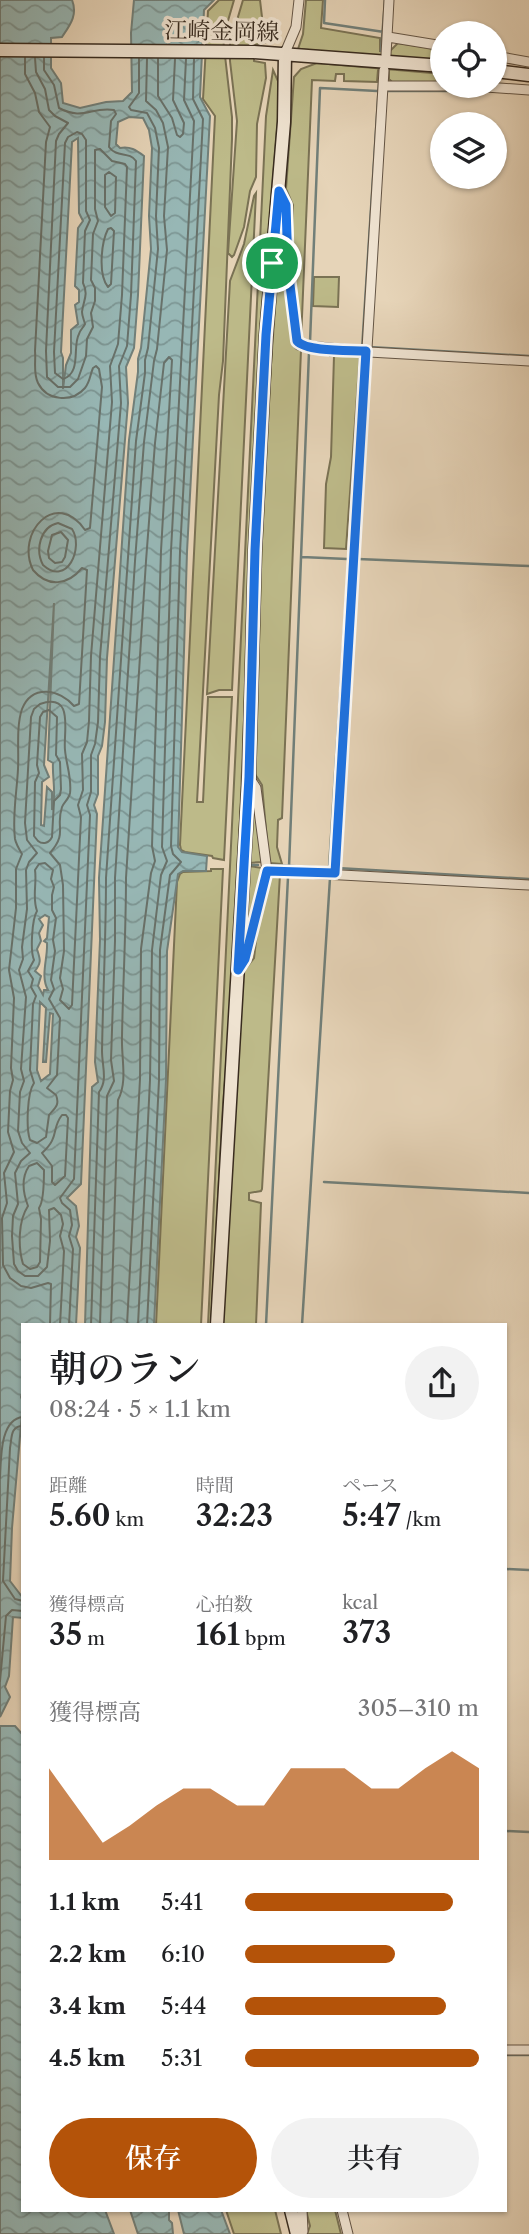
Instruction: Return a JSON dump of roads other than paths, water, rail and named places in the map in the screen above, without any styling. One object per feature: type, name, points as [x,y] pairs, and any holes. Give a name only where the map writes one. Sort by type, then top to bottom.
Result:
[{"type":"street","points":[[217,1323],[249,777],[255,550],[266,335],[284,122],[285,54],[296,27],[299,0]]},
{"type":"street","points":[[386,55],[389,0]]},
{"type":"street","points":[[388,37],[430,44]]},
{"type":"street","name":"江崎金岡線","points":[[0,50],[254,52],[430,65]]},
{"type":"street","points":[[507,58],[529,62]]},
{"type":"street","points":[[333,871],[364,350],[384,70]]},
{"type":"street","points":[[507,72],[529,75]]},
{"type":"street","points":[[384,86],[472,86],[529,90]]},
{"type":"street","points":[[279,191],[286,205],[288,269],[299,345],[309,348],[529,361]]},
{"type":"street","points":[[238,970],[245,959],[267,871],[256,788],[249,777]]},
{"type":"street","points":[[267,871],[333,871],[529,885]]},
{"type":"street","points":[[507,2050],[529,2050]]},
{"type":"street","points":[[292,2212],[297,2233],[303,2231],[302,2212]]},
{"type":"street","points":[[342,2212],[348,2234]]},
{"type":"water","points":[[0,0],[72,0],[74,15],[70,24],[62,37],[51,38],[51,68],[61,83],[63,103],[80,108],[123,101],[132,92],[131,33],[134,0],[214,0],[204,10],[200,97],[210,116],[187,552],[178,847],[182,852],[207,856],[206,871],[183,871],[178,874],[167,951],[166,1080],[154,1323],[85,1323],[92,1087],[98,1082],[95,1062],[100,940],[99,878],[129,440],[151,249],[149,216],[152,148],[149,130],[143,118],[129,117],[118,122],[116,144],[120,148],[133,149],[144,156],[138,295],[134,348],[126,367],[128,403],[107,658],[105,722],[98,756],[98,794],[94,805],[97,814],[81,1184],[67,1198],[76,1206],[79,1226],[76,1237],[80,1248],[76,1323],[21,1323],[21,1425],[10,1581],[21,1595],[21,1618],[13,1617],[9,1676],[5,1687],[10,1697],[0,1717]],"holes":[[[78,138],[79,213],[83,221],[78,228],[75,286],[79,290],[79,302],[75,305],[78,324],[71,330],[71,353],[66,365],[63,389],[61,352],[72,142]],[[54,603],[48,760],[53,763],[54,798],[52,810],[52,792],[47,787],[44,826],[41,825],[42,782],[49,777],[44,765]],[[45,915],[49,917],[47,938],[44,941],[47,943],[44,973],[48,990],[44,990],[43,995],[38,986],[41,976],[35,971],[40,963],[37,949],[43,925],[39,919]],[[40,1002],[46,1008],[43,1062],[46,1062],[50,1013],[53,1014],[50,1074],[41,1081],[37,1070]]]},
{"type":"water","points":[[0,1726],[15,1726],[21,1733],[21,2212],[106,2212],[114,2234],[0,2234]]},
{"type":"water","points":[[131,2212],[169,2212],[173,2234],[138,2234]]},
{"type":"water","points":[[178,2212],[222,2212],[230,2234],[184,2234]]},
{"type":"waterway","points":[[325,0],[324,23],[384,32]]},
{"type":"waterway","points":[[381,51],[385,0]]},
{"type":"waterway","points":[[329,868],[379,83]]},
{"type":"waterway","points":[[310,342],[320,88],[377,91]]},
{"type":"waterway","points":[[387,91],[430,91]]},
{"type":"waterway","points":[[369,347],[529,356]]},
{"type":"waterway","points":[[289,867],[309,352]]},
{"type":"waterway","points":[[302,557],[347,559]]},
{"type":"waterway","points":[[358,559],[529,566]]},
{"type":"waterway","points":[[250,865],[258,865]]},
{"type":"waterway","points":[[272,865],[330,868]]},
{"type":"waterway","points":[[337,868],[529,879]]},
{"type":"waterway","points":[[266,1323],[288,877]]},
{"type":"waterway","points":[[302,1323],[330,878]]},
{"type":"waterway","points":[[324,1182],[529,1193]]},
{"type":"waterway","points":[[507,1569],[529,1570]]},
{"type":"waterway","points":[[507,1831],[529,1832]]},
{"type":"waterway","points":[[507,2055],[529,2055]]}]
